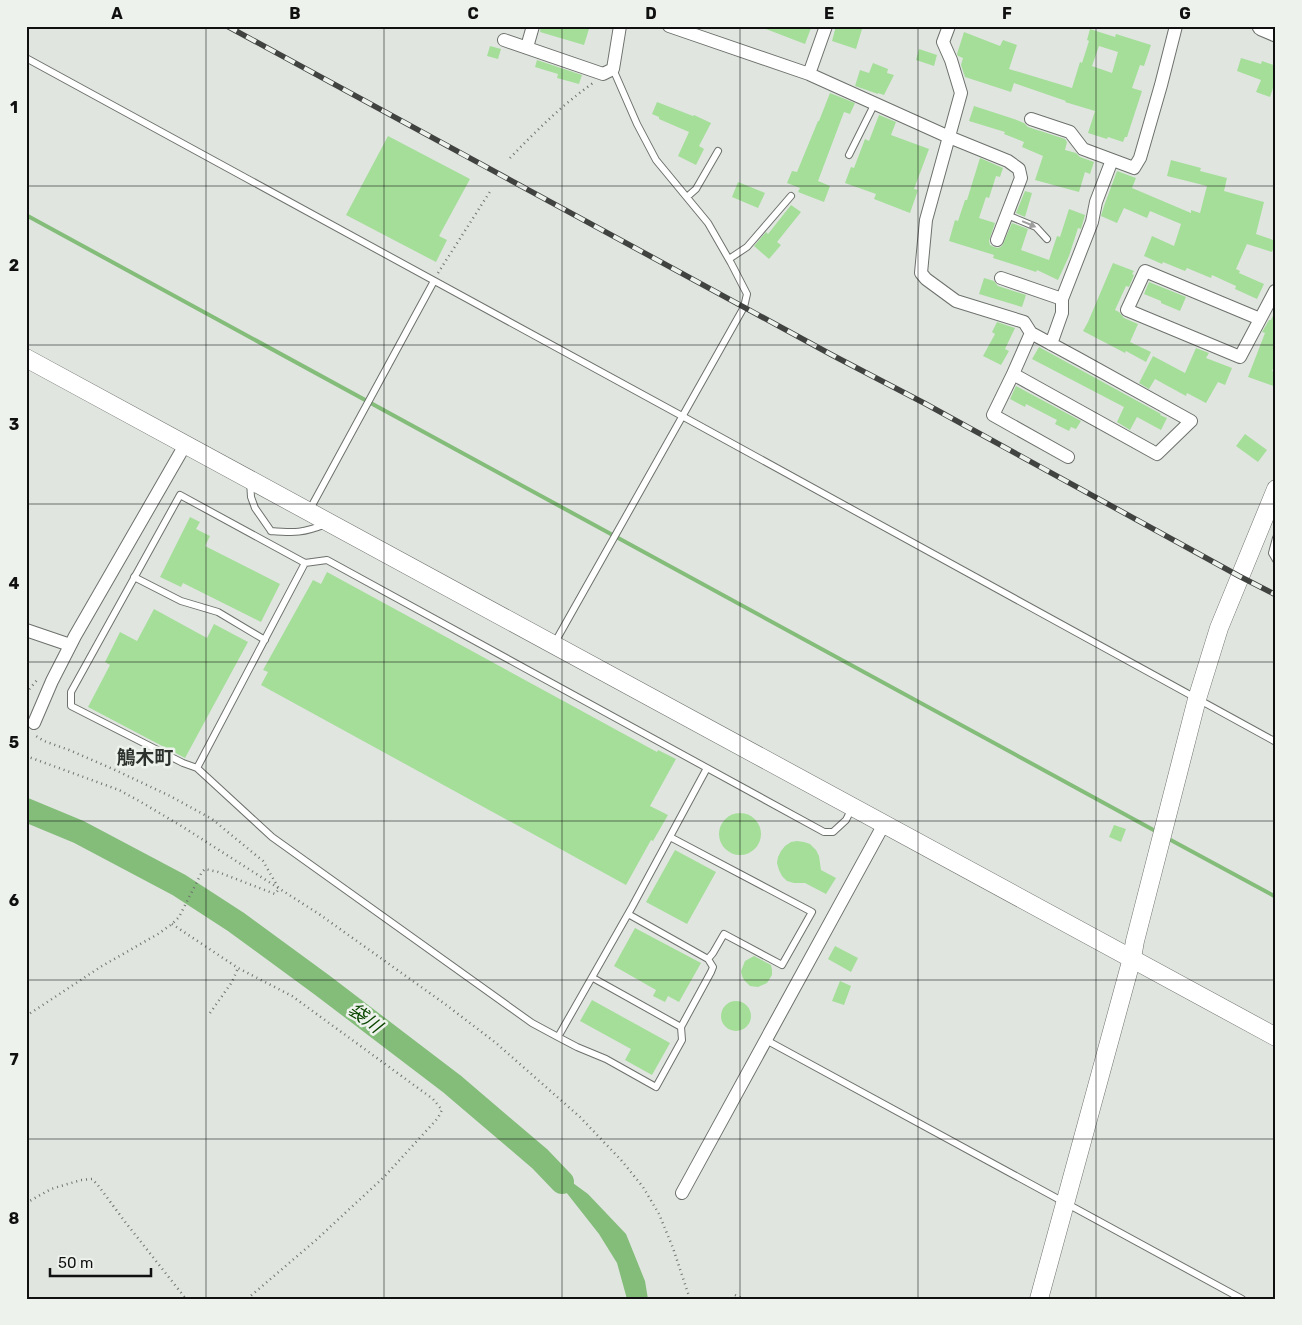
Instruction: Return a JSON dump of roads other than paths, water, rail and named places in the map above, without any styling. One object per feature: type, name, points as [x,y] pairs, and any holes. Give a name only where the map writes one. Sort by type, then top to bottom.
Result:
[{"type":"main road","points":[[1262,26],[1276,32]]},
{"type":"street","points":[[527,48],[533,26]]},
{"type":"street","points":[[504,40],[608,71],[620,26]]},
{"type":"street","points":[[669,26],[686,29],[809,74],[949,137],[1008,161],[1018,169],[1021,178],[998,240]]},
{"type":"street","points":[[809,74],[826,26]]},
{"type":"street","points":[[949,26],[942,42],[951,60],[961,93],[926,220],[921,273],[926,279],[956,301],[1024,322],[1031,334],[1191,421],[1157,454],[1013,374]]},
{"type":"street","points":[[1031,119],[1070,132],[1083,150],[1134,168],[1140,158],[1176,26]]},
{"type":"street","points":[[1051,344],[1062,314],[1062,299],[1092,222],[1096,202],[1112,160]]},
{"type":"street","points":[[1260,319],[1145,271],[1127,310],[1240,357],[1276,292]]},
{"type":"street","points":[[1001,278],[1062,299]]},
{"type":"street","points":[[1031,334],[993,415],[1068,457]]},
{"type":"street","points":[[26,358],[1276,1037]]},
{"type":"street","points":[[34,723],[70,645],[185,445]]},
{"type":"street","points":[[1039,1299],[1132,958],[1197,699],[1219,628],[1276,489]]},
{"type":"street","points":[[26,630],[70,645]]},
{"type":"street","points":[[682,1193],[884,824]]},
{"type":"lane","points":[[26,58],[1276,742]]},
{"type":"lane","points":[[554,644],[746,300],[747,294],[708,223],[656,160],[608,71]]},
{"type":"lane","points":[[849,155],[875,103]]},
{"type":"lane","points":[[687,197],[696,189],[718,151]]},
{"type":"lane","points":[[729,259],[747,247],[792,196]]},
{"type":"lane","points":[[1007,215],[1036,226],[1047,239]]},
{"type":"lane","points":[[308,512],[434,281]]},
{"type":"lane","points":[[250,480],[251,499],[271,531]]},
{"type":"lane","points":[[628,914],[708,959],[713,967],[681,1027],[682,1040],[656,1087],[606,1059],[576,1047],[532,1024],[272,837],[198,768],[183,763],[71,706],[71,692],[180,495],[305,563],[327,560],[824,832],[833,832],[846,820],[853,806]]},
{"type":"lane","points":[[271,531],[297,533],[312,530],[329,523]]},
{"type":"lane","points":[[264,542],[271,531]]},
{"type":"lane","points":[[1276,538],[1272,553],[1276,560]]},
{"type":"lane","points":[[198,768],[305,563]]},
{"type":"lane","points":[[134,577],[181,602],[218,612],[265,640]]},
{"type":"lane","points":[[558,1037],[593,978],[707,768]]},
{"type":"lane","points":[[670,838],[812,912],[782,964],[724,934],[708,959]]},
{"type":"lane","points":[[593,978],[681,1027]]},
{"type":"lane","points":[[766,1040],[1242,1299]]},
{"type":"waterway","points":[[26,215],[1159,833]]},
{"type":"waterway","name":"袋川","points":[[26,810],[79,832],[179,885],[236,922],[452,1084],[540,1159],[562,1182]]},
{"type":"waterway","points":[[1167,838],[1276,897]]},
{"type":"railway","points":[[227,26],[1276,595]]},
{"type":"district","name":"鵤木町","points":[[145,757]]}]
